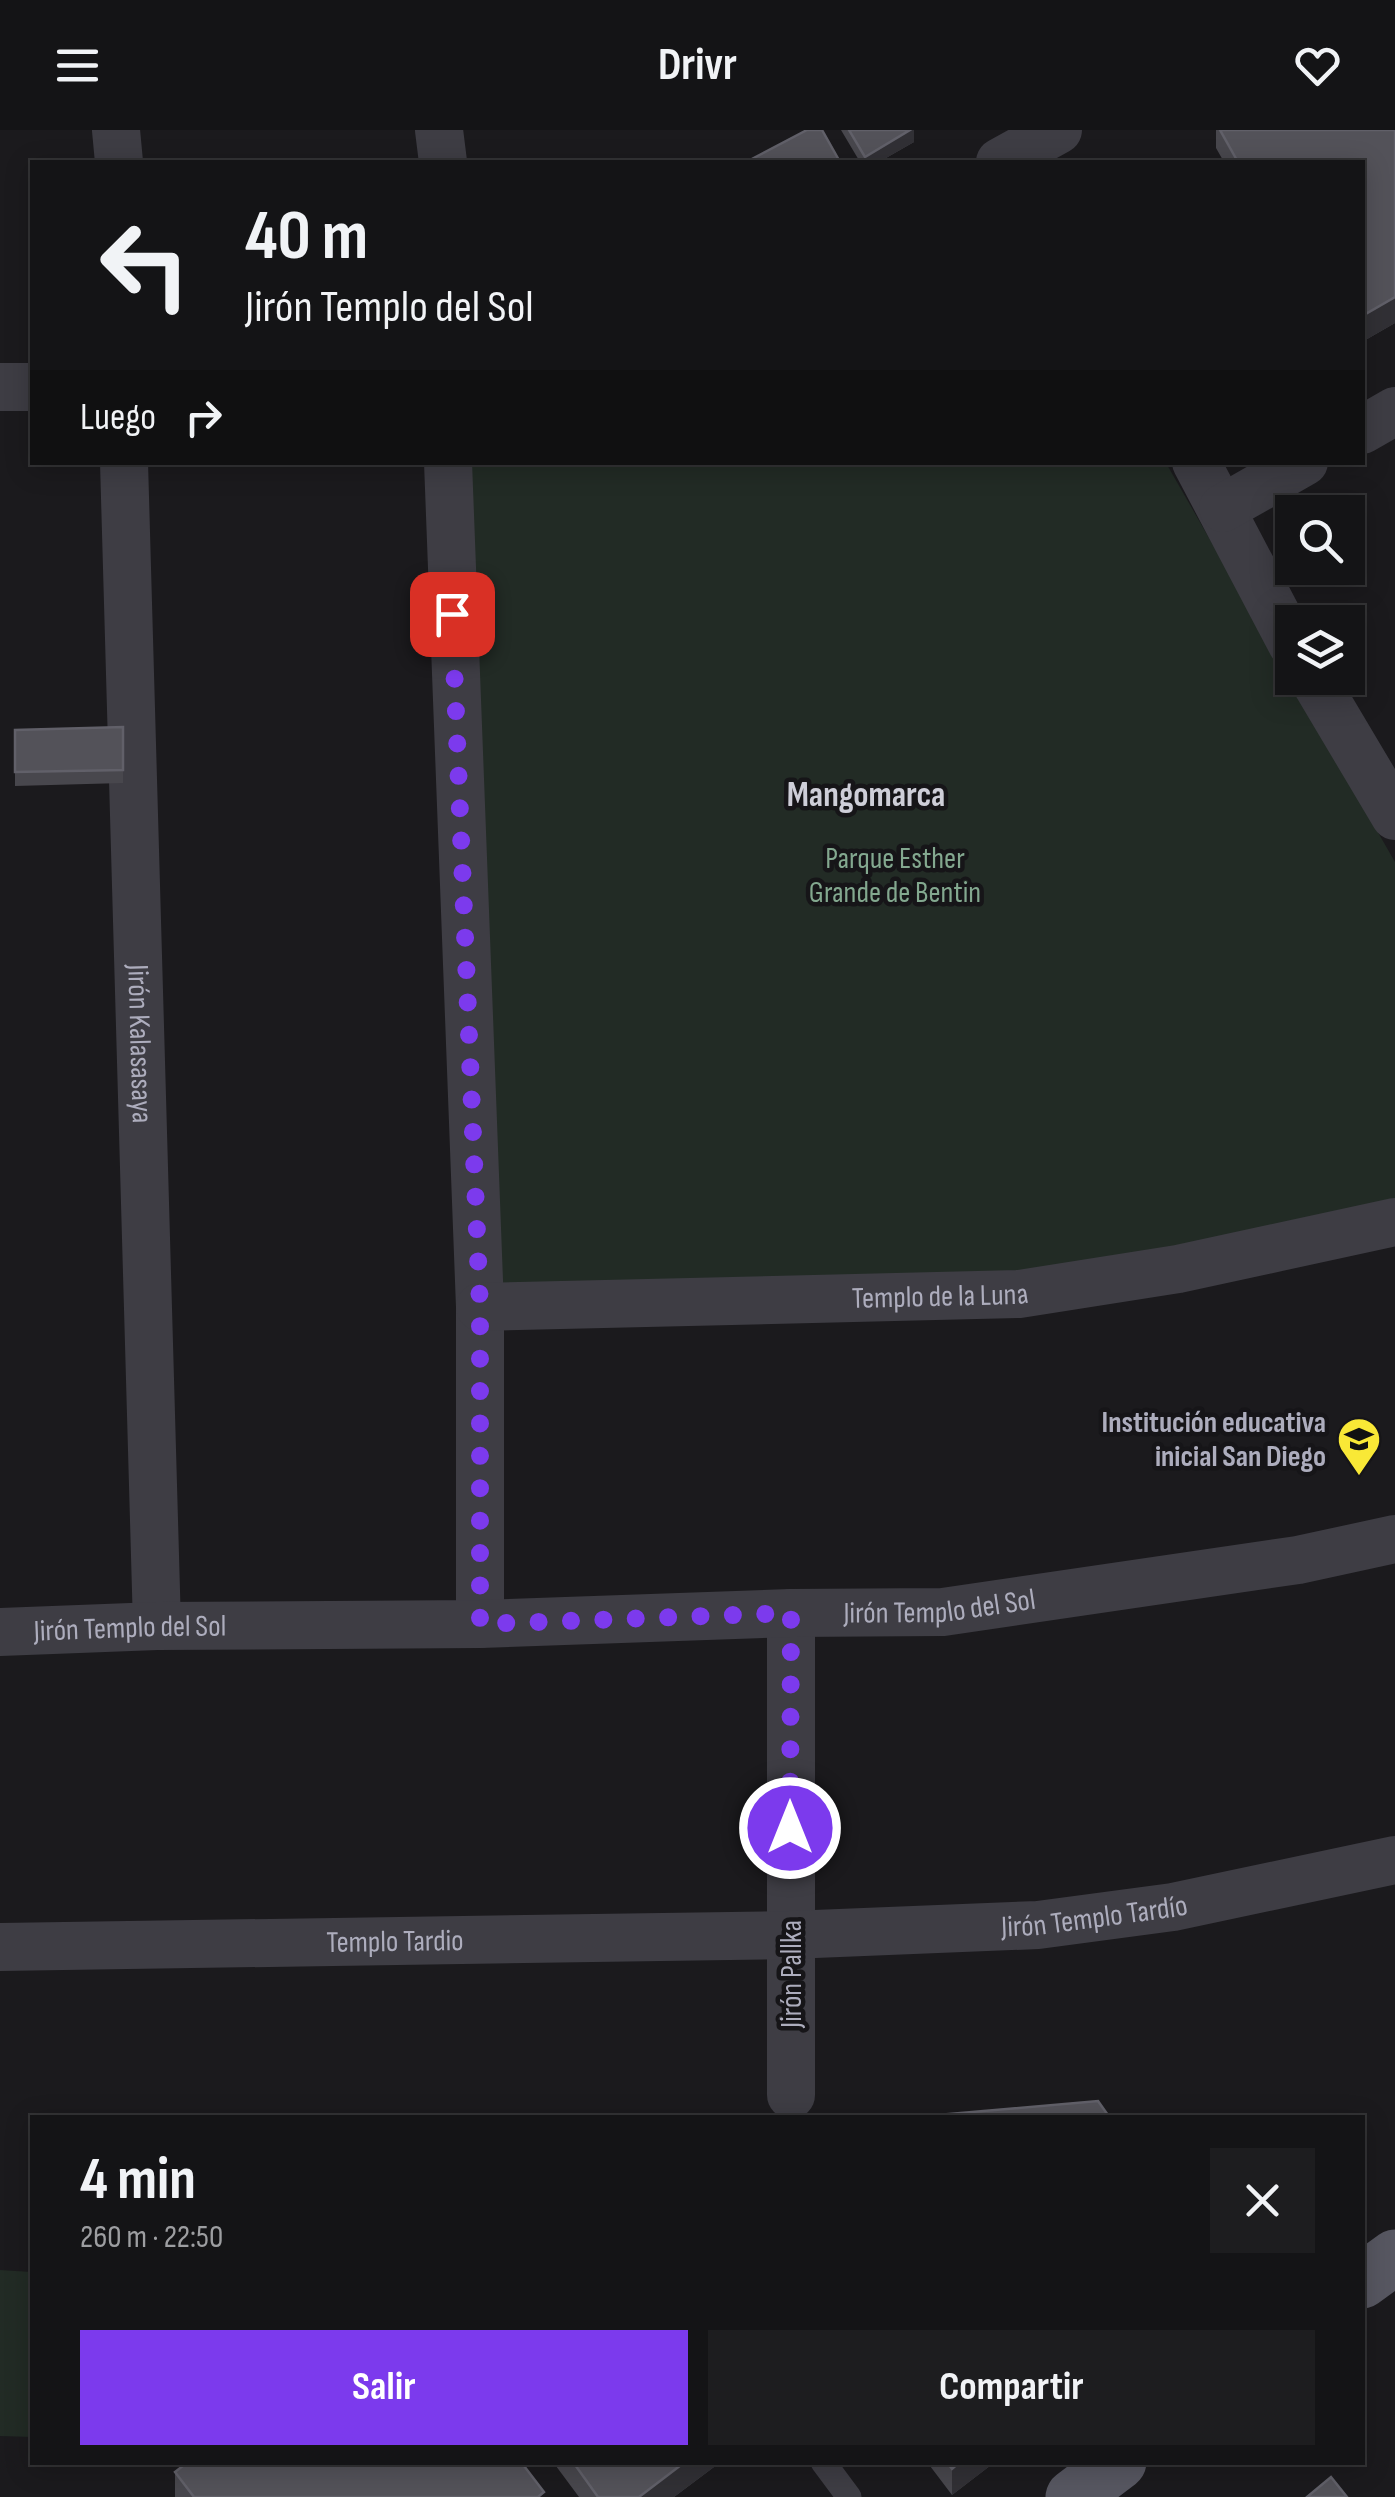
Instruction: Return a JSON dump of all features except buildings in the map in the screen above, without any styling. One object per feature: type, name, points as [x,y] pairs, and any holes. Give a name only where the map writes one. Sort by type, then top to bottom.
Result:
[{"type":"main road","points":[[1365,2279],[1395,2257]]},
{"type":"main road","points":[[1072,2497],[1115,2465]]},
{"type":"street","points":[[116,130],[118,160]]},
{"type":"street","points":[[439,130],[443,160]]},
{"type":"street","points":[[1009,152],[1058,130]]},
{"type":"street","points":[[0,388],[30,387]]},
{"type":"street","points":[[1365,428],[1395,411]]},
{"type":"street","name":"Jirón Kalasasaya","points":[[124,465],[157,1626]]},
{"type":"street","points":[[448,465],[480,1307],[480,1624]]},
{"type":"street","points":[[1198,465],[1275,610]]},
{"type":"street","points":[[1223,508],[1299,465]]},
{"type":"street","points":[[1323,695],[1395,816]]},
{"type":"street","name":"Templo de la Luna","points":[[480,1307],[1019,1294],[1178,1269],[1395,1222]]},
{"type":"street","name":"Jirón Templo del Sol","points":[[0,1632],[943,1612],[1298,1560],[1395,1539]]},
{"type":"street","name":"Jirón Pallka","points":[[791,1613],[791,2095]]},
{"type":"street","name":"Jirón Templo Tardío","points":[[790,1935],[1038,1925],[1173,1907],[1395,1860]]},
{"type":"street","name":"Templo Tardio","points":[[0,1947],[790,1935]]},
{"type":"lane","points":[[825,2465],[849,2497]]},
{"type":"green space","name":"Parque Esther Grande de Bentin","points":[[461,465],[1167,465],[1275,653],[1275,695],[1299,695],[1395,862],[1395,1207],[982,1288],[494,1296]]},
{"type":"green space","points":[[0,2270],[30,2272],[30,2437],[0,2436]]},
{"type":"place","name":"Institución educativa inicial San Diego","points":[[1359,1477]]},
{"type":"district","name":"Mangomarca","points":[[866,794]]},
{"type":"route","points":[[452,614],[480,1307],[480,1624],[791,1613],[790,1828]]}]
